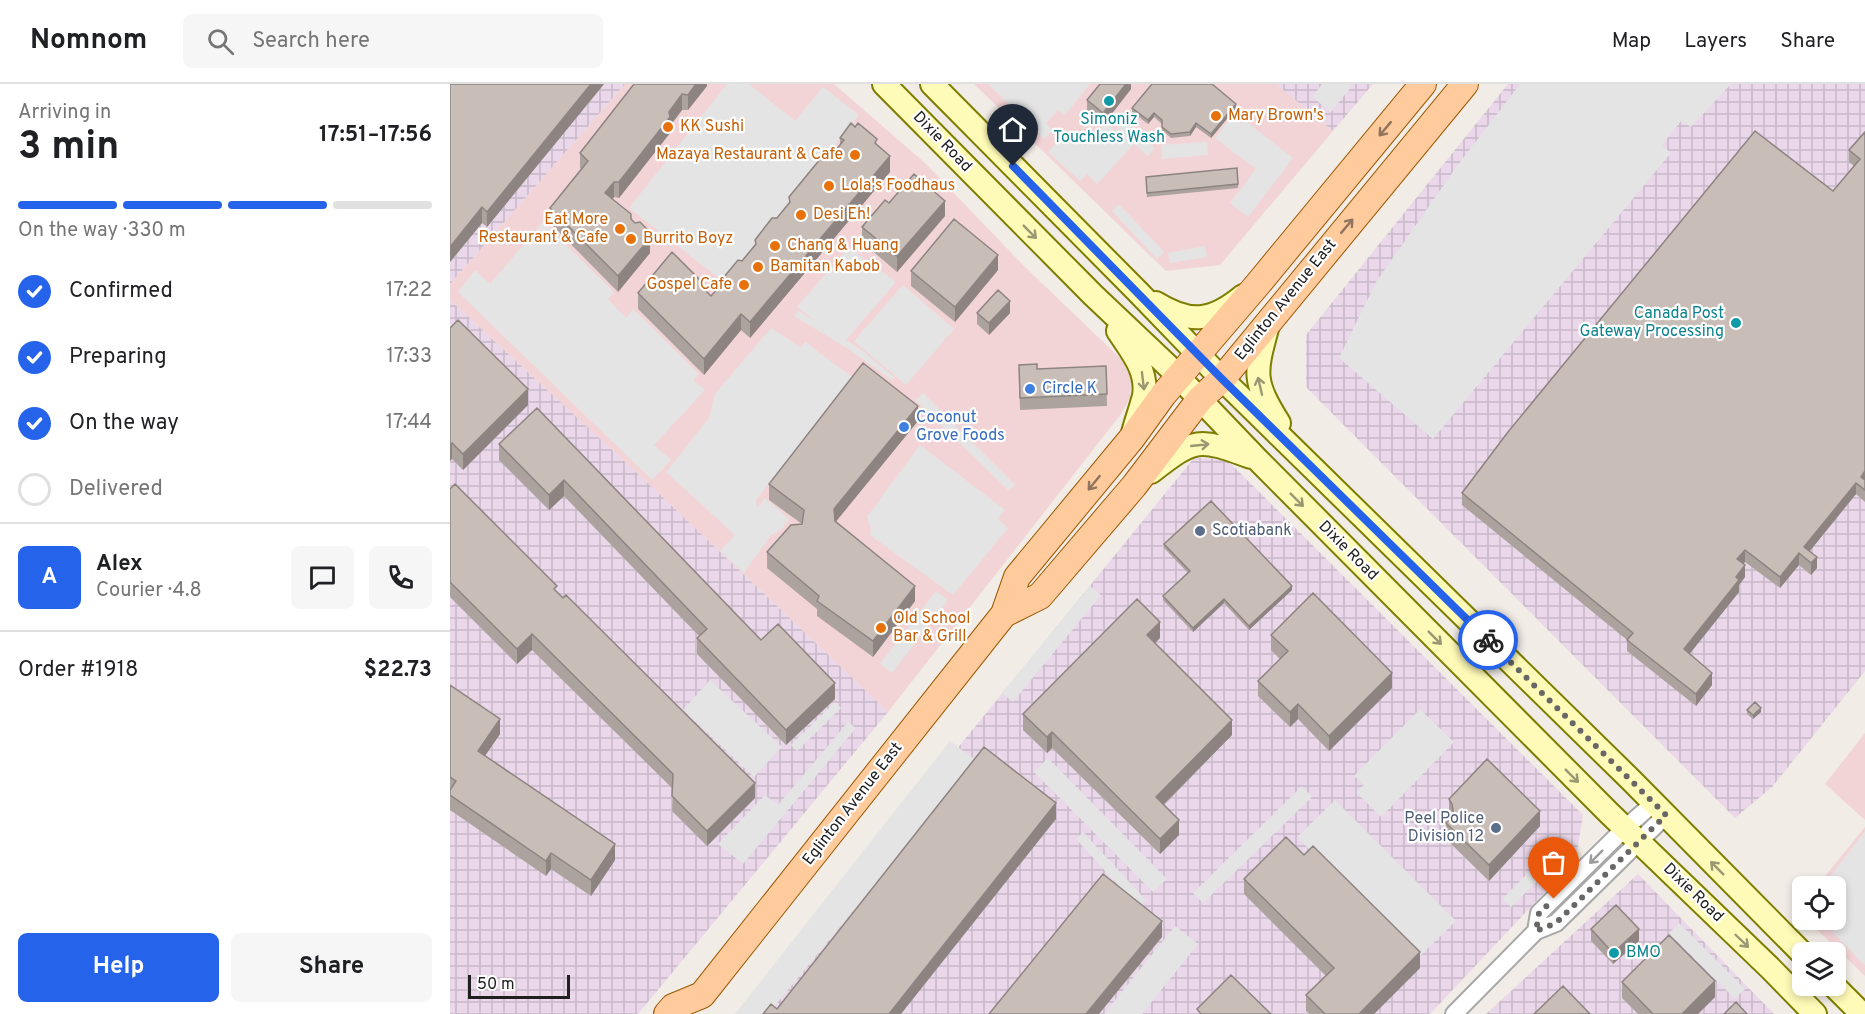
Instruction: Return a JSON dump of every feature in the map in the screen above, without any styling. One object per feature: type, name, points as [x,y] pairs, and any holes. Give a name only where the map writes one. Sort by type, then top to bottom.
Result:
[{"type":"main road","name":"Dixie Road","points":[[884,84],[1632,834],[1815,1014]]},
{"type":"main road","name":"Dixie Road","points":[[932,84],[1222,379],[1660,809],[1792,943]]},
{"type":"main road","name":"Eglinton Avenue East","points":[[667,1014],[673,1007],[703,1004],[1004,614],[1017,577],[1132,438],[1178,377],[1423,84]]},
{"type":"main road","name":"Eglinton Avenue East","points":[[1004,614],[1040,596],[1134,486],[1200,399],[1222,379],[1269,319],[1465,84]]},
{"type":"main road","points":[[989,191],[1013,166]]},
{"type":"main road","points":[[1138,292],[1172,312],[1190,318],[1200,318],[1231,306],[1258,284]]},
{"type":"main road","points":[[1093,295],[1141,367],[1145,383],[1132,438]]},
{"type":"main road","points":[[1269,319],[1258,362],[1259,384],[1262,396],[1299,455]]},
{"type":"main road","points":[[1134,486],[1181,449],[1192,445],[1206,443],[1217,445],[1256,458]]},
{"type":"main road","points":[[1844,996],[1862,1014]]},
{"type":"street","points":[[1454,1014],[1536,931],[1539,913],[1660,809]]},
{"type":"shaded area","points":[[450,84],[625,84],[450,284]]},
{"type":"shaded area","points":[[625,84],[834,84],[925,163],[1023,265],[1121,359],[1131,377],[1130,398],[1121,414],[888,712],[651,486],[450,300],[450,284]]},
{"type":"shaded area","points":[[727,84],[749,84],[795,121],[823,87],[859,115],[725,283],[629,208]]},
{"type":"shaded area","points":[[974,84],[1276,84],[1333,131],[1220,265],[1166,271]]},
{"type":"shaded area","points":[[988,84],[1090,84],[1065,115],[1058,110],[1046,123],[1053,130],[1044,139]]},
{"type":"shaded area","points":[[1276,84],[1373,84],[1333,131]]},
{"type":"shaded area","points":[[1322,84],[1350,84],[1352,86],[1331,112],[1312,97]]},
{"type":"shaded area","points":[[1508,84],[1865,84],[1865,671],[1772,787],[1735,818],[1306,387],[1306,335]]},
{"type":"shaded area","points":[[1520,84],[1731,84],[1691,127],[1681,121],[1662,145],[1671,153],[1433,439],[1339,358],[1376,282],[1457,166]]},
{"type":"shaded area","points":[[1231,117],[1240,124],[1244,120],[1293,158],[1248,217],[1230,203],[1256,169],[1215,138]]},
{"type":"shaded area","points":[[1125,120],[1155,148],[1148,156],[1134,144],[1097,184],[1087,174],[1080,181],[1048,152],[1069,130],[1086,145],[1106,123],[1115,131]]},
{"type":"shaded area","points":[[1207,142],[1208,155],[1162,159],[1161,145]]},
{"type":"shaded area","points":[[1119,204],[1164,252],[1157,259],[1112,211]]},
{"type":"shaded area","points":[[543,222],[614,292],[608,299],[626,318],[633,309],[699,374],[693,380],[705,390],[654,445],[671,460],[652,480],[458,292],[475,270],[490,284]]},
{"type":"shaded area","points":[[1205,246],[1207,257],[1170,263],[1168,253]]},
{"type":"shaded area","points":[[849,247],[896,282],[846,340],[895,378],[892,380],[847,348],[794,316],[798,311],[816,321],[797,307]]},
{"type":"shaded area","points":[[903,285],[954,329],[906,385],[854,341]]},
{"type":"shaded area","points":[[450,300],[651,486],[888,712],[638,1014],[450,1014]]},
{"type":"shaded area","points":[[771,328],[801,348],[805,342],[856,380],[779,480],[773,477],[756,500],[757,508],[765,498],[789,519],[782,529],[771,535],[744,573],[720,551],[735,535],[666,472],[709,418],[715,394]]},
{"type":"shaded area","points":[[923,393],[1015,485],[1008,490],[915,400]]},
{"type":"shaded area","points":[[920,445],[1005,510],[998,519],[1008,528],[953,595],[870,535],[871,528],[867,517]]},
{"type":"shaded area","points":[[1194,458],[1226,459],[1583,815],[1576,859],[1430,1014],[741,1014]]},
{"type":"shaded area","points":[[1090,586],[1101,595],[1013,702],[1002,693]]},
{"type":"shaded area","points":[[936,591],[948,600],[892,673],[880,664]]},
{"type":"shaded area","points":[[710,680],[782,747],[754,777],[683,710]]},
{"type":"shaded area","points":[[835,702],[841,708],[797,751],[791,745]]},
{"type":"shaded area","points":[[1420,709],[1454,742],[1381,817],[1356,792],[1364,785],[1354,776]]},
{"type":"shaded area","points":[[848,722],[856,728],[743,864],[718,844],[765,795],[778,805]]},
{"type":"shaded area","points":[[1865,733],[1865,820],[1825,784]]},
{"type":"shaded area","points":[[950,741],[977,761],[768,1014],[735,1014]]},
{"type":"shaded area","points":[[1048,758],[1167,879],[1153,892],[1034,772]]},
{"type":"shaded area","points":[[1302,786],[1312,797],[1203,903],[1193,893]]},
{"type":"shaded area","points":[[1335,800],[1456,921],[1418,958],[1297,837]]},
{"type":"shaded area","points":[[1865,827],[1865,976],[1846,958],[1846,942],[1830,942],[1817,930],[1846,930],[1846,876],[1825,876]]},
{"type":"shaded area","points":[[1865,831],[1864,965],[1846,946],[1846,942],[1842,942],[1831,930],[1846,930],[1846,876],[1831,876]]},
{"type":"shaded area","points":[[1083,832],[1146,900],[1138,907],[1076,839]]},
{"type":"shaded area","points":[[1560,841],[1569,850],[1511,907],[1502,899]]},
{"type":"shaded area","points":[[1638,874],[1774,1014],[1486,1014]]},
{"type":"shaded area","points":[[1679,923],[1745,989],[1735,999],[1669,933]]},
{"type":"shaded area","points":[[1175,926],[1198,944],[1142,1014],[1104,1014]]},
{"type":"building","points":[[450,84],[591,84],[487,212],[482,207],[450,247]]},
{"type":"building","points":[[634,84],[696,84],[688,95],[682,94],[669,112],[670,117],[619,182],[614,182],[605,193],[631,214],[631,219],[635,223],[640,222],[650,232],[650,238],[618,276],[550,208],[588,161],[580,153]]},
{"type":"building","points":[[1100,84],[1126,84],[1103,113],[1087,100]]},
{"type":"building","points":[[1152,84],[1212,84],[1236,104],[1211,134],[1196,123],[1190,132],[1171,134],[1162,127],[1162,120],[1154,113],[1148,120],[1132,108]]},
{"type":"building","points":[[851,123],[855,127],[858,123],[877,139],[875,143],[890,156],[750,322],[741,314],[704,359],[638,293],[672,252],[703,283],[702,287],[711,296],[738,260],[742,261],[756,244],[755,240],[772,218],[777,218],[790,202],[789,197],[826,152],[836,150],[844,140],[840,138]]},
{"type":"building","name":"Canada Post Gateway Processing","points":[[1755,131],[1833,191],[1860,159],[1849,150],[1865,132],[1865,471],[1861,477],[1865,480],[1865,490],[1856,483],[1804,547],[1817,557],[1811,563],[1799,553],[1780,577],[1745,550],[1737,559],[1745,565],[1736,577],[1739,580],[1684,649],[1712,673],[1696,694],[1627,640],[1633,633],[1462,493],[1508,432]]},
{"type":"building","points":[[1237,168],[1238,184],[1147,193],[1146,177]]},
{"type":"building","points":[[914,174],[945,201],[897,256],[862,227],[885,200],[889,203]]},
{"type":"building","points":[[954,219],[998,255],[955,307],[911,271]]},
{"type":"building","points":[[998,290],[1010,301],[989,323],[977,313]]},
{"type":"building","points":[[458,320],[528,389],[463,454],[452,443],[450,446],[450,328]]},
{"type":"building","points":[[863,363],[918,406],[834,509],[835,521],[915,586],[873,641],[817,601],[819,596],[767,552],[791,525],[802,524],[804,510],[769,484]]},
{"type":"building","points":[[1037,364],[1037,369],[1106,366],[1107,394],[1020,398],[1019,365]]},
{"type":"building","points":[[537,408],[761,640],[778,624],[835,683],[786,730],[697,638],[707,629],[564,480],[549,495],[499,444]]},
{"type":"building","points":[[455,484],[557,586],[554,589],[563,598],[566,595],[755,783],[707,831],[672,796],[673,774],[532,634],[517,649],[450,582],[450,489]]},
{"type":"building","points":[[1211,501],[1292,586],[1249,626],[1224,599],[1193,628],[1163,596],[1190,571],[1164,544]]},
{"type":"building","points":[[1313,593],[1392,673],[1329,736],[1298,704],[1290,712],[1258,681],[1288,651],[1271,635]]},
{"type":"building","points":[[1137,599],[1160,622],[1147,635],[1232,720],[1156,797],[1179,820],[1160,839],[1052,732],[1047,737],[1023,714]]},
{"type":"building","points":[[450,685],[500,719],[478,751],[615,844],[591,880],[551,853],[546,861],[450,795],[450,790],[456,781],[450,777]]},
{"type":"building","points":[[1755,702],[1761,708],[1753,715],[1747,710]]},
{"type":"building","points":[[984,747],[1056,803],[889,1014],[763,1014],[771,1004],[777,1009]]},
{"type":"building","name":"Peel Police Division 12","points":[[1487,759],[1540,811],[1489,865],[1446,823],[1454,815],[1449,799]]},
{"type":"building","points":[[1286,837],[1304,855],[1313,846],[1420,952],[1359,1014],[1325,1014],[1306,995],[1334,968],[1244,879]]},
{"type":"building","points":[[1103,874],[1162,921],[1086,1014],[989,1014]]},
{"type":"building","points":[[1616,905],[1639,929],[1613,953],[1591,929]]},
{"type":"building","points":[[1669,935],[1715,981],[1682,1014],[1653,1014],[1622,982]]},
{"type":"building","points":[[1231,975],[1271,1014],[1201,1014],[1197,1009]]},
{"type":"building","points":[[1563,986],[1590,1014],[1534,1014]]},
{"type":"building","points":[[1736,1002],[1747,1014],[1724,1014]]},
{"type":"way so far","points":[[1488,640],[1666,815],[1556,923],[1536,931],[1539,913],[1554,899]]},
{"type":"place","name":"Simoniz Touchless Wash","points":[[1109,101]]},
{"type":"place","name":"Mary Brown's","points":[[1216,116]]},
{"type":"place","name":"KK Sushi","points":[[668,127]]},
{"type":"place","name":"Mazaya Restaurant & Cafe","points":[[855,155]]},
{"type":"place","name":"Lola's Foodhaus","points":[[829,186]]},
{"type":"place","name":"Desi Eh!","points":[[801,215]]},
{"type":"place","name":"Eat More Restaurant & Cafe","points":[[620,229]]},
{"type":"place","name":"Burrito Boyz","points":[[631,239]]},
{"type":"place","name":"Chang & Huang","points":[[775,246]]},
{"type":"place","name":"Bamitan Kabob","points":[[758,267]]},
{"type":"place","name":"Gospel Cafe","points":[[744,285]]},
{"type":"place","name":"Canada Post Gateway Processing","points":[[1736,323]]},
{"type":"place","name":"Circle K","points":[[1030,389]]},
{"type":"place","name":"Coconut Grove Foods","points":[[904,427]]},
{"type":"place","name":"Scotiabank","points":[[1200,531]]},
{"type":"place","name":"Old School Bar & Grill","points":[[881,628]]},
{"type":"place","name":"Peel Police Division 12","points":[[1496,828]]},
{"type":"place","name":"BMO","points":[[1614,953]]},
{"type":"route","points":[[1013,166],[1222,379],[1488,640]]}]
